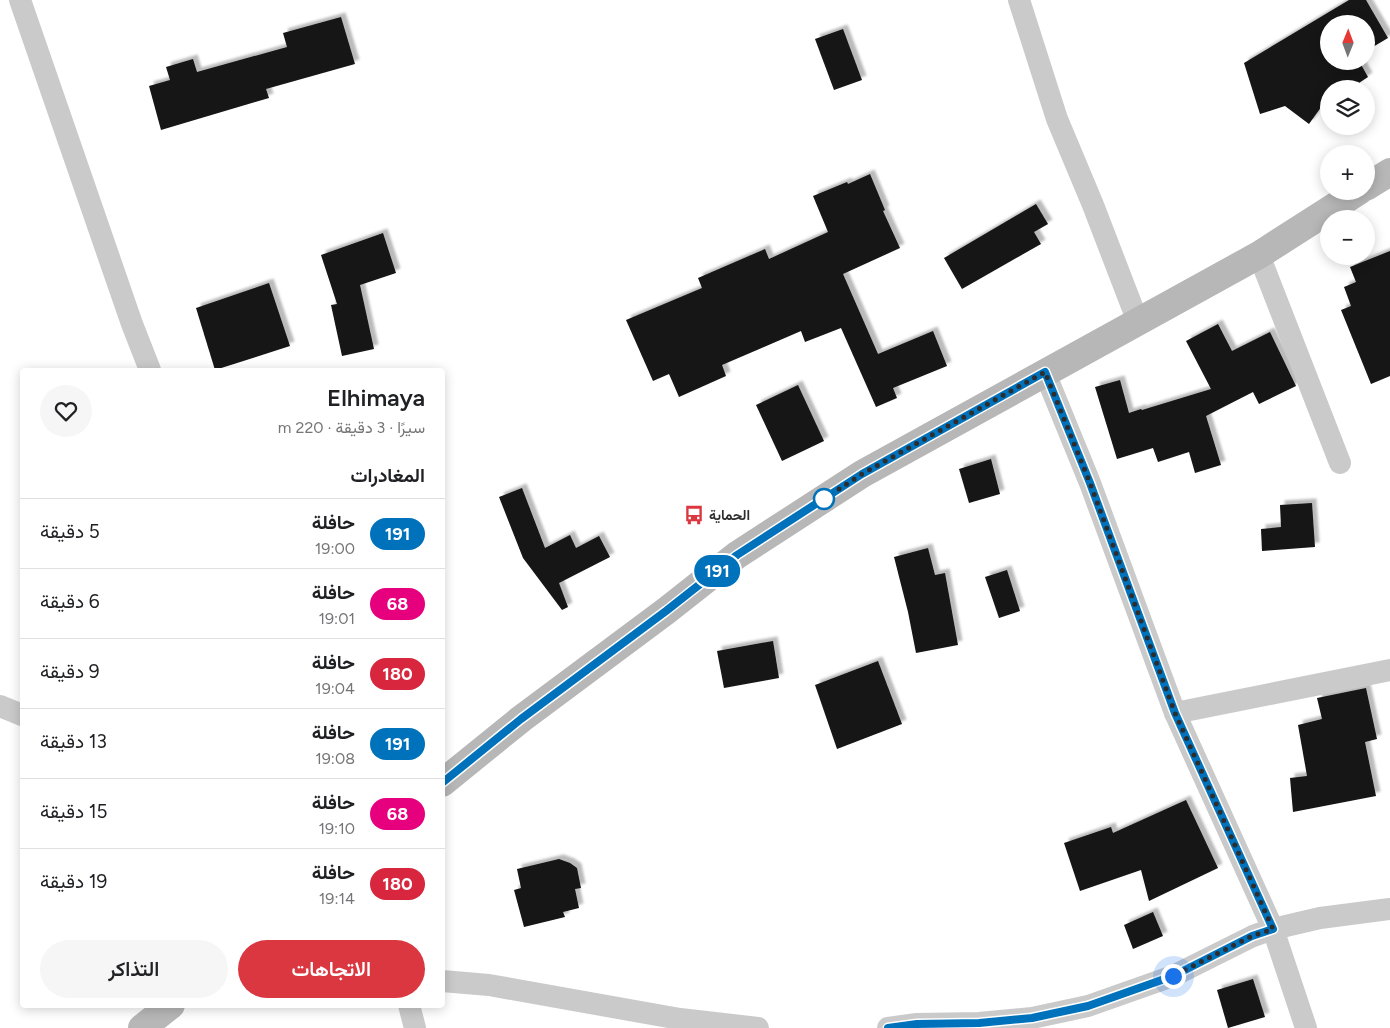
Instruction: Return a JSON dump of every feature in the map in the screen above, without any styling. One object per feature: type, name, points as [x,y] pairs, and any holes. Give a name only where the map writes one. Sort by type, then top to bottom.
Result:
[{"type":"main road","points":[[1375,181],[1390,172]]},
{"type":"main road","points":[[445,781],[521,719],[666,611],[737,555],[862,474],[1259,255],[1345,200]]},
{"type":"main road","points":[[142,1028],[166,1008]]},
{"type":"street","points":[[20,0],[132,324],[149,368]]},
{"type":"street","points":[[1019,0],[1057,119],[1093,205],[1138,322]]},
{"type":"street","points":[[1259,255],[1340,463]]},
{"type":"street","points":[[1045,372],[1090,483],[1175,713],[1273,929],[1306,1028]]},
{"type":"street","points":[[1175,713],[1390,670]]},
{"type":"street","points":[[0,706],[20,714]]},
{"type":"street","points":[[888,1028],[917,1024],[979,1023],[1032,1018],[1088,1006],[1173,976],[1252,936],[1273,929],[1320,918],[1390,909]]},
{"type":"street","points":[[445,981],[489,985],[680,1019],[758,1028]]},
{"type":"street","points":[[410,1008],[415,1028]]},
{"type":"building","points":[[1349,0],[1366,0],[1375,15],[1324,15]]},
{"type":"building","points":[[1375,16],[1388,38],[1375,46]]},
{"type":"building","points":[[341,17],[355,64],[266,89],[269,98],[161,130],[149,86],[170,80],[166,67],[193,59],[197,72],[287,47],[283,33]]},
{"type":"building","points":[[1320,17],[1320,70],[1364,70],[1368,77],[1364,80],[1320,80],[1320,109],[1309,124],[1285,106],[1260,114],[1244,63]]},
{"type":"building","points":[[843,29],[862,80],[834,90],[815,39]]},
{"type":"building","points":[[870,174],[885,210],[883,211],[900,248],[843,274],[878,354],[933,331],[947,366],[893,388],[897,398],[876,407],[841,328],[805,342],[801,331],[722,365],[726,376],[679,397],[669,374],[653,381],[626,320],[702,288],[698,278],[765,249],[769,259],[828,232],[813,196]]},
{"type":"building","points":[[1036,204],[1048,224],[1034,232],[1041,244],[962,289],[944,258]]},
{"type":"building","points":[[383,233],[396,273],[360,285],[374,349],[342,356],[331,305],[337,304],[321,255]]},
{"type":"building","points":[[1390,251],[1390,376],[1371,384],[1341,310],[1351,306],[1344,287],[1356,282],[1350,267],[1355,265],[1375,265],[1375,257]]},
{"type":"building","points":[[269,283],[290,346],[221,368],[214,368],[196,308]]},
{"type":"building","points":[[1218,324],[1232,351],[1270,332],[1296,386],[1259,404],[1253,392],[1206,416],[1221,465],[1195,473],[1189,452],[1158,462],[1153,448],[1117,459],[1095,387],[1120,380],[1129,413],[1211,389],[1186,341]]},
{"type":"building","points":[[798,385],[824,441],[782,461],[756,405]]},
{"type":"building","points":[[991,459],[1000,494],[969,503],[959,469]]},
{"type":"building","points":[[522,488],[545,548],[570,535],[576,548],[599,536],[610,557],[559,583],[568,607],[562,610],[523,558],[499,497]]},
{"type":"building","points":[[1312,503],[1315,547],[1262,551],[1261,529],[1281,527],[1280,505]]},
{"type":"building","points":[[928,548],[935,575],[945,573],[958,645],[916,653],[894,557]]},
{"type":"building","points":[[1007,570],[1020,611],[999,618],[985,577]]},
{"type":"building","points":[[773,641],[779,678],[724,688],[717,651]]},
{"type":"building","points":[[878,661],[902,724],[837,749],[815,685]]},
{"type":"building","points":[[1366,688],[1377,739],[1365,742],[1376,796],[1293,812],[1290,778],[1307,776],[1298,725],[1322,719],[1317,698]]},
{"type":"building","points":[[1186,800],[1218,868],[1149,901],[1141,870],[1080,891],[1064,843],[1111,827],[1113,833]]},
{"type":"building","points":[[559,859],[577,868],[581,888],[575,889],[579,908],[563,912],[565,917],[524,927],[514,890],[521,888],[517,869]]},
{"type":"building","points":[[1153,912],[1163,936],[1133,949],[1124,925]]},
{"type":"building","points":[[1253,979],[1265,1017],[1228,1028],[1217,990]]},
{"type":"bus line","name":"191","points":[[445,781],[521,719],[666,611],[737,555],[862,474],[1045,372],[1090,483],[1175,713],[1273,929],[1252,936],[1173,976],[1088,1006],[1032,1018],[979,1023],[917,1024],[888,1028]]},
{"type":"place","name":"الحماية","points":[[694,515]]},
{"type":"route","points":[[824,499],[862,474],[1045,372],[1090,483],[1175,713],[1273,929],[1252,936],[1173,976]]}]
